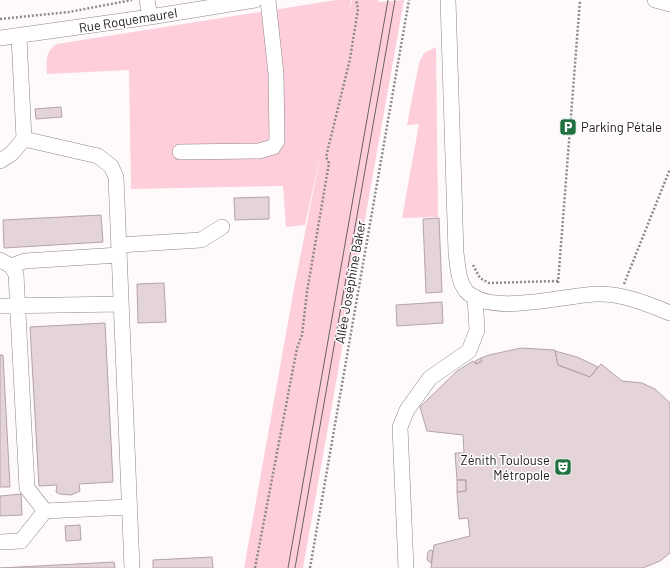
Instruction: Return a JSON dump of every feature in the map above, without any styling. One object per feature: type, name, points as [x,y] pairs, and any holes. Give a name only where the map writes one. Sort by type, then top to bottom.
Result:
[{"type":"street","points":[[147,0],[150,17]]},
{"type":"street","name":"Rue Roquemaurel","points":[[0,38],[19,37],[255,0]]},
{"type":"street","points":[[180,152],[259,152],[272,147],[278,141],[276,74],[268,0]]},
{"type":"street","points":[[448,0],[456,254],[463,286],[475,297],[493,303],[530,303],[596,294],[619,296],[664,310]]},
{"type":"street","points":[[654,0],[670,4]]},
{"type":"street","points":[[0,160],[11,154],[24,140],[19,37]]},
{"type":"street","points":[[24,140],[98,156],[112,166],[116,177],[132,568]]},
{"type":"street","points":[[6,263],[201,240],[222,227]]},
{"type":"street","points":[[6,263],[16,274],[27,488],[45,511]]},
{"type":"street","points":[[406,568],[400,468],[400,427],[410,404],[430,378],[470,351],[477,330],[475,297]]},
{"type":"street","points":[[0,306],[121,304]]},
{"type":"street","points":[[0,542],[21,541],[45,511],[129,507]]},
{"type":"path","name":"Rue Roquemaurel","points":[[0,19],[69,12],[133,0]]},
{"type":"path","points":[[255,568],[297,348],[302,335],[307,292],[329,163],[326,157],[350,59],[358,9],[356,0]]},
{"type":"path","name":"Allée Joséphine Baker","points":[[310,568],[409,0]]},
{"type":"path","points":[[556,299],[580,0]]},
{"type":"path","points":[[619,296],[670,169]]},
{"type":"path","points":[[472,260],[480,278],[489,283],[558,281]]},
{"type":"shaded area","points":[[336,0],[351,0],[349,12],[352,0],[378,0],[378,2],[404,0],[303,568],[244,568],[295,283],[322,147],[305,225],[286,227],[283,186],[131,189],[129,70],[47,74],[47,57],[50,50],[57,44]]},
{"type":"shaded area","points":[[436,47],[438,217],[402,218],[419,124],[407,125],[419,63],[424,53]]},
{"type":"building","points":[[61,107],[62,117],[36,119],[35,109]]},
{"type":"building","points":[[269,197],[269,219],[235,220],[234,198]]},
{"type":"building","points":[[101,215],[103,242],[4,248],[3,220]]},
{"type":"building","points":[[439,218],[442,292],[426,293],[423,219]]},
{"type":"building","points":[[164,283],[166,322],[138,323],[137,284]]},
{"type":"building","points":[[442,302],[443,323],[397,326],[396,305]]},
{"type":"building","points":[[105,323],[113,482],[79,484],[80,491],[71,495],[60,494],[56,492],[57,485],[39,486],[30,327]]},
{"type":"building","name":"Zénith Toulouse Métropole","points":[[521,348],[555,350],[558,365],[590,377],[601,364],[622,381],[642,383],[655,389],[670,403],[670,553],[660,561],[643,568],[431,568],[434,545],[470,536],[468,518],[459,519],[457,492],[466,491],[466,480],[457,480],[455,453],[464,453],[463,435],[427,431],[420,407],[457,371],[473,361],[476,364],[482,361],[481,358],[489,355]]},
{"type":"building","points":[[555,351],[577,357],[598,367],[590,377],[558,365]]},
{"type":"building","points":[[0,355],[3,355],[10,487],[0,487]]},
{"type":"building","points":[[481,358],[482,361],[476,364],[475,361]]},
{"type":"building","points":[[457,480],[466,480],[466,491],[457,492]]},
{"type":"building","points":[[21,494],[22,515],[0,516],[0,496]]},
{"type":"building","points":[[80,525],[81,540],[66,541],[65,526]]},
{"type":"building","points":[[430,550],[433,551],[431,563],[427,560],[428,552]]},
{"type":"building","points":[[212,557],[213,568],[153,568],[153,560]]},
{"type":"building","points":[[114,562],[115,568],[0,568]]},
{"type":"tram line","points":[[288,568],[388,0]]},
{"type":"tram line","points":[[295,568],[395,0]]},
{"type":"place","name":"Parking Pétale","points":[[568,127]]},
{"type":"place","name":"Zénith Toulouse Métropole","points":[[563,467]]}]
